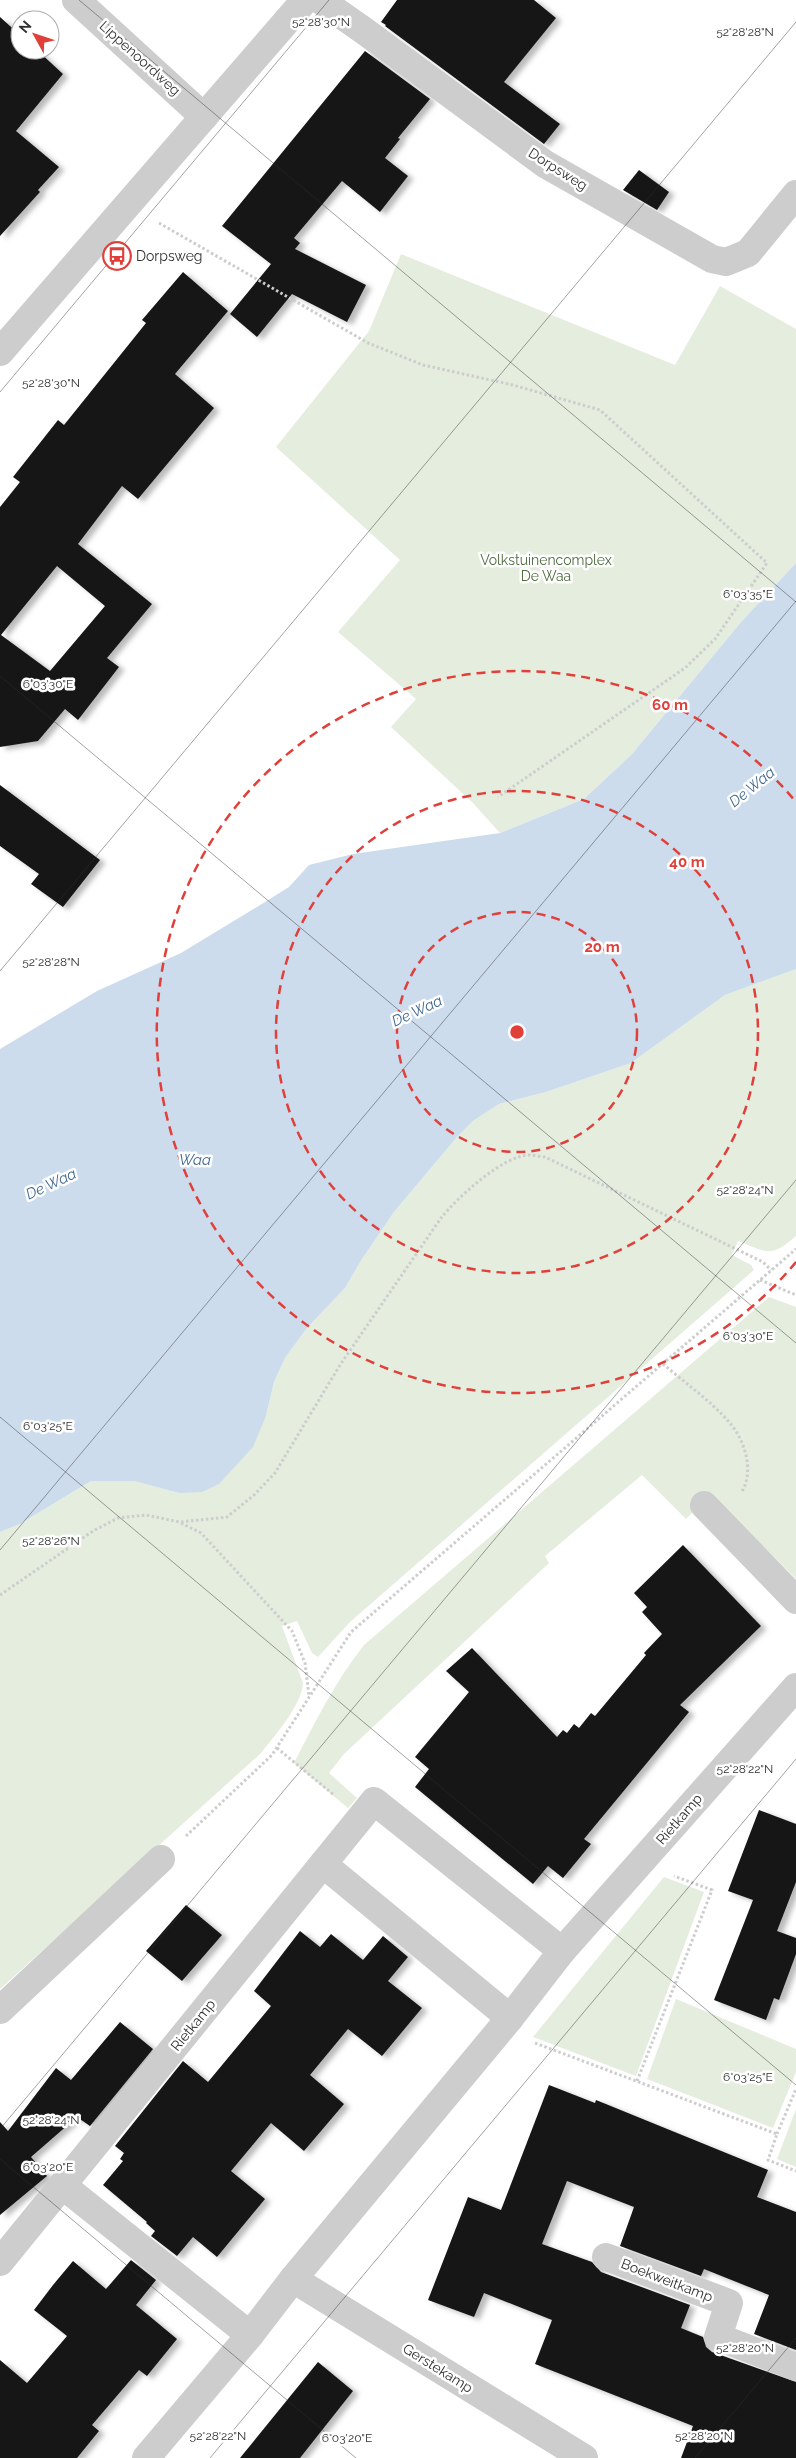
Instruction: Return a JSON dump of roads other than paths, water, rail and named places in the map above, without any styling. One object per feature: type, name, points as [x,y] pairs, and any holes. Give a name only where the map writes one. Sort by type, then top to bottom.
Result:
[{"type":"street","name":"Lippenoordweg","points":[[76,0],[204,117]]},
{"type":"street","points":[[0,352],[305,0]]},
{"type":"street","name":"Dorpsweg","points":[[320,0],[545,164],[712,259],[726,262],[748,253],[796,194]]},
{"type":"street","points":[[713,1514],[796,1600]]},
{"type":"street","name":"Rietkamp","points":[[146,2458],[250,2335],[292,2279],[505,2024],[562,1951],[796,1686]]},
{"type":"street","name":"Rietkamp","points":[[0,2262],[374,1801],[562,1951]]},
{"type":"street","points":[[0,2010],[161,1859]]},
{"type":"street","points":[[323,1864],[505,2024]]},
{"type":"street","points":[[62,2185],[250,2335]]},
{"type":"street","name":"Boekweitkamp","points":[[606,2257],[729,2303],[718,2337],[796,2367]]},
{"type":"street","name":"Gerstekamp","points":[[292,2279],[584,2458]]},
{"type":"water","name":"Waa","points":[[796,563],[796,969],[725,995],[631,1063],[546,1092],[499,1104],[473,1121],[457,1137],[394,1212],[345,1288],[307,1328],[285,1358],[274,1382],[266,1416],[253,1447],[219,1484],[202,1492],[179,1493],[134,1481],[91,1481],[20,1524],[0,1532],[0,1049],[97,991],[181,953],[289,887],[309,865],[353,854],[500,833],[584,799],[632,754],[741,622]]},
{"type":"place","name":"Dorpsweg","points":[[117,256]]},
{"type":"park label","name":"Volkstuinencomplex De Waa","points":[[546,568]]},
{"type":"water label","name":"De Waa","points":[[752,787]]},
{"type":"water label","name":"De Waa","points":[[417,1011]]},
{"type":"water label","name":"De Waa","points":[[51,1184]]}]
